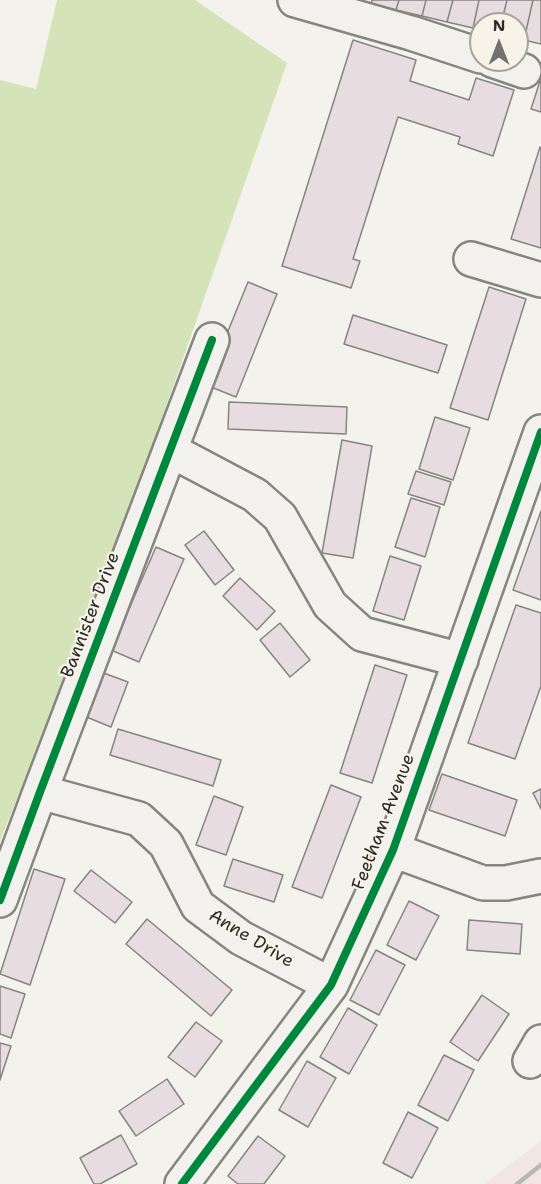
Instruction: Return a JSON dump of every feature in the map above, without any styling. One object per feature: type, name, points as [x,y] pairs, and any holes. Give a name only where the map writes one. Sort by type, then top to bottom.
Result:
[{"type":"street","points":[[297,0],[469,52]]},
{"type":"street","points":[[471,259],[541,280]]},
{"type":"street","name":"Bannister Drive","points":[[0,900],[212,340]]},
{"type":"street","name":"Feetham Avenue","points":[[182,1184],[331,984],[393,850],[541,432]]},
{"type":"street","points":[[170,450],[255,495],[280,517],[330,605],[362,634],[461,660]]},
{"type":"street","name":"Anne Drive","points":[[40,792],[138,819],[166,844],[198,906],[241,938],[331,984]]},
{"type":"street","points":[[393,850],[483,883],[506,884],[540,880]]},
{"type":"shaded area","points":[[541,1141],[541,1184],[484,1184]]},
{"type":"green space","points":[[57,0],[195,0],[287,63],[104,583],[0,841],[0,80],[36,89]]},
{"type":"building","points":[[372,0],[399,0],[396,10],[371,4]]},
{"type":"building","points":[[399,0],[426,0],[422,16],[396,10]]},
{"type":"building","points":[[426,0],[453,0],[447,22],[422,16]]},
{"type":"building","points":[[453,0],[479,0],[476,12],[469,12],[469,27],[447,22]]},
{"type":"building","points":[[479,0],[507,0],[504,12],[476,12]]},
{"type":"building","points":[[507,0],[533,0],[529,18],[529,12],[504,12]]},
{"type":"building","points":[[533,0],[541,0],[541,44],[529,41],[529,18]]},
{"type":"building","points":[[353,40],[416,60],[410,81],[469,100],[476,78],[514,90],[493,156],[458,144],[460,137],[398,117],[353,259],[360,261],[351,288],[282,266]]},
{"type":"building","points":[[541,78],[541,112],[531,109]]},
{"type":"building","points":[[541,148],[541,248],[511,239]]},
{"type":"building","points":[[248,282],[277,294],[236,397],[206,385]]},
{"type":"building","points":[[489,287],[526,299],[488,420],[450,408]]},
{"type":"building","points":[[353,315],[447,345],[438,373],[344,344]]},
{"type":"building","points":[[229,402],[347,407],[346,434],[228,429]]},
{"type":"building","points":[[435,417],[470,428],[453,480],[419,469]]},
{"type":"building","points":[[342,440],[372,446],[353,558],[322,553]]},
{"type":"building","points":[[416,471],[451,482],[444,505],[408,494]]},
{"type":"building","points":[[411,498],[440,507],[425,557],[395,547]]},
{"type":"building","points":[[541,511],[541,600],[513,590]]},
{"type":"building","points":[[204,531],[234,570],[215,585],[185,545]]},
{"type":"building","points":[[156,547],[184,559],[139,662],[111,650]]},
{"type":"building","points":[[390,556],[421,566],[404,620],[373,611]]},
{"type":"building","points":[[240,578],[275,611],[257,630],[223,596]]},
{"type":"building","points":[[516,605],[541,613],[541,686],[515,759],[468,743]]},
{"type":"building","points":[[280,623],[310,660],[290,677],[260,640]]},
{"type":"building","points":[[375,665],[407,675],[372,783],[340,773]]},
{"type":"building","points":[[101,672],[128,682],[111,727],[84,716]]},
{"type":"building","points":[[118,729],[221,760],[213,786],[110,755]]},
{"type":"building","points":[[442,774],[517,800],[505,836],[429,810]]},
{"type":"building","points":[[331,785],[361,797],[322,898],[292,887]]},
{"type":"building","points":[[541,789],[541,809],[533,793]]},
{"type":"building","points":[[214,796],[243,807],[226,855],[196,845]]},
{"type":"building","points":[[233,859],[283,875],[274,902],[224,886]]},
{"type":"building","points":[[34,869],[65,879],[30,985],[0,974]]},
{"type":"building","points":[[91,870],[132,902],[115,923],[74,891]]},
{"type":"building","points":[[409,901],[439,916],[416,960],[387,945]]},
{"type":"building","points":[[147,919],[232,990],[211,1016],[126,944]]},
{"type":"building","points":[[469,920],[522,924],[520,954],[467,950]]},
{"type":"building","points":[[376,950],[405,965],[379,1015],[350,1000]]},
{"type":"building","points":[[0,986],[25,994],[11,1038],[0,1034]]},
{"type":"building","points":[[482,995],[509,1014],[478,1061],[450,1042]]},
{"type":"building","points":[[348,1008],[377,1025],[349,1074],[320,1057]]},
{"type":"building","points":[[196,1022],[222,1041],[195,1077],[168,1057]]},
{"type":"building","points":[[0,1043],[11,1046],[0,1080]]},
{"type":"building","points":[[444,1055],[474,1070],[448,1121],[418,1105]]},
{"type":"building","points":[[307,1061],[336,1078],[308,1127],[279,1110]]},
{"type":"building","points":[[167,1079],[184,1104],[136,1136],[119,1111]]},
{"type":"building","points":[[408,1112],[438,1128],[412,1178],[383,1163]]},
{"type":"building","points":[[121,1135],[137,1164],[100,1184],[94,1184],[80,1158]]},
{"type":"building","points":[[258,1136],[285,1156],[264,1184],[238,1184],[228,1176]]},
{"type":"railway","points":[[517,1184],[541,1165]]},
{"type":"cycle path","points":[[0,900],[212,340]]},
{"type":"cycle path","points":[[182,1184],[331,985],[393,850],[541,432]]}]
